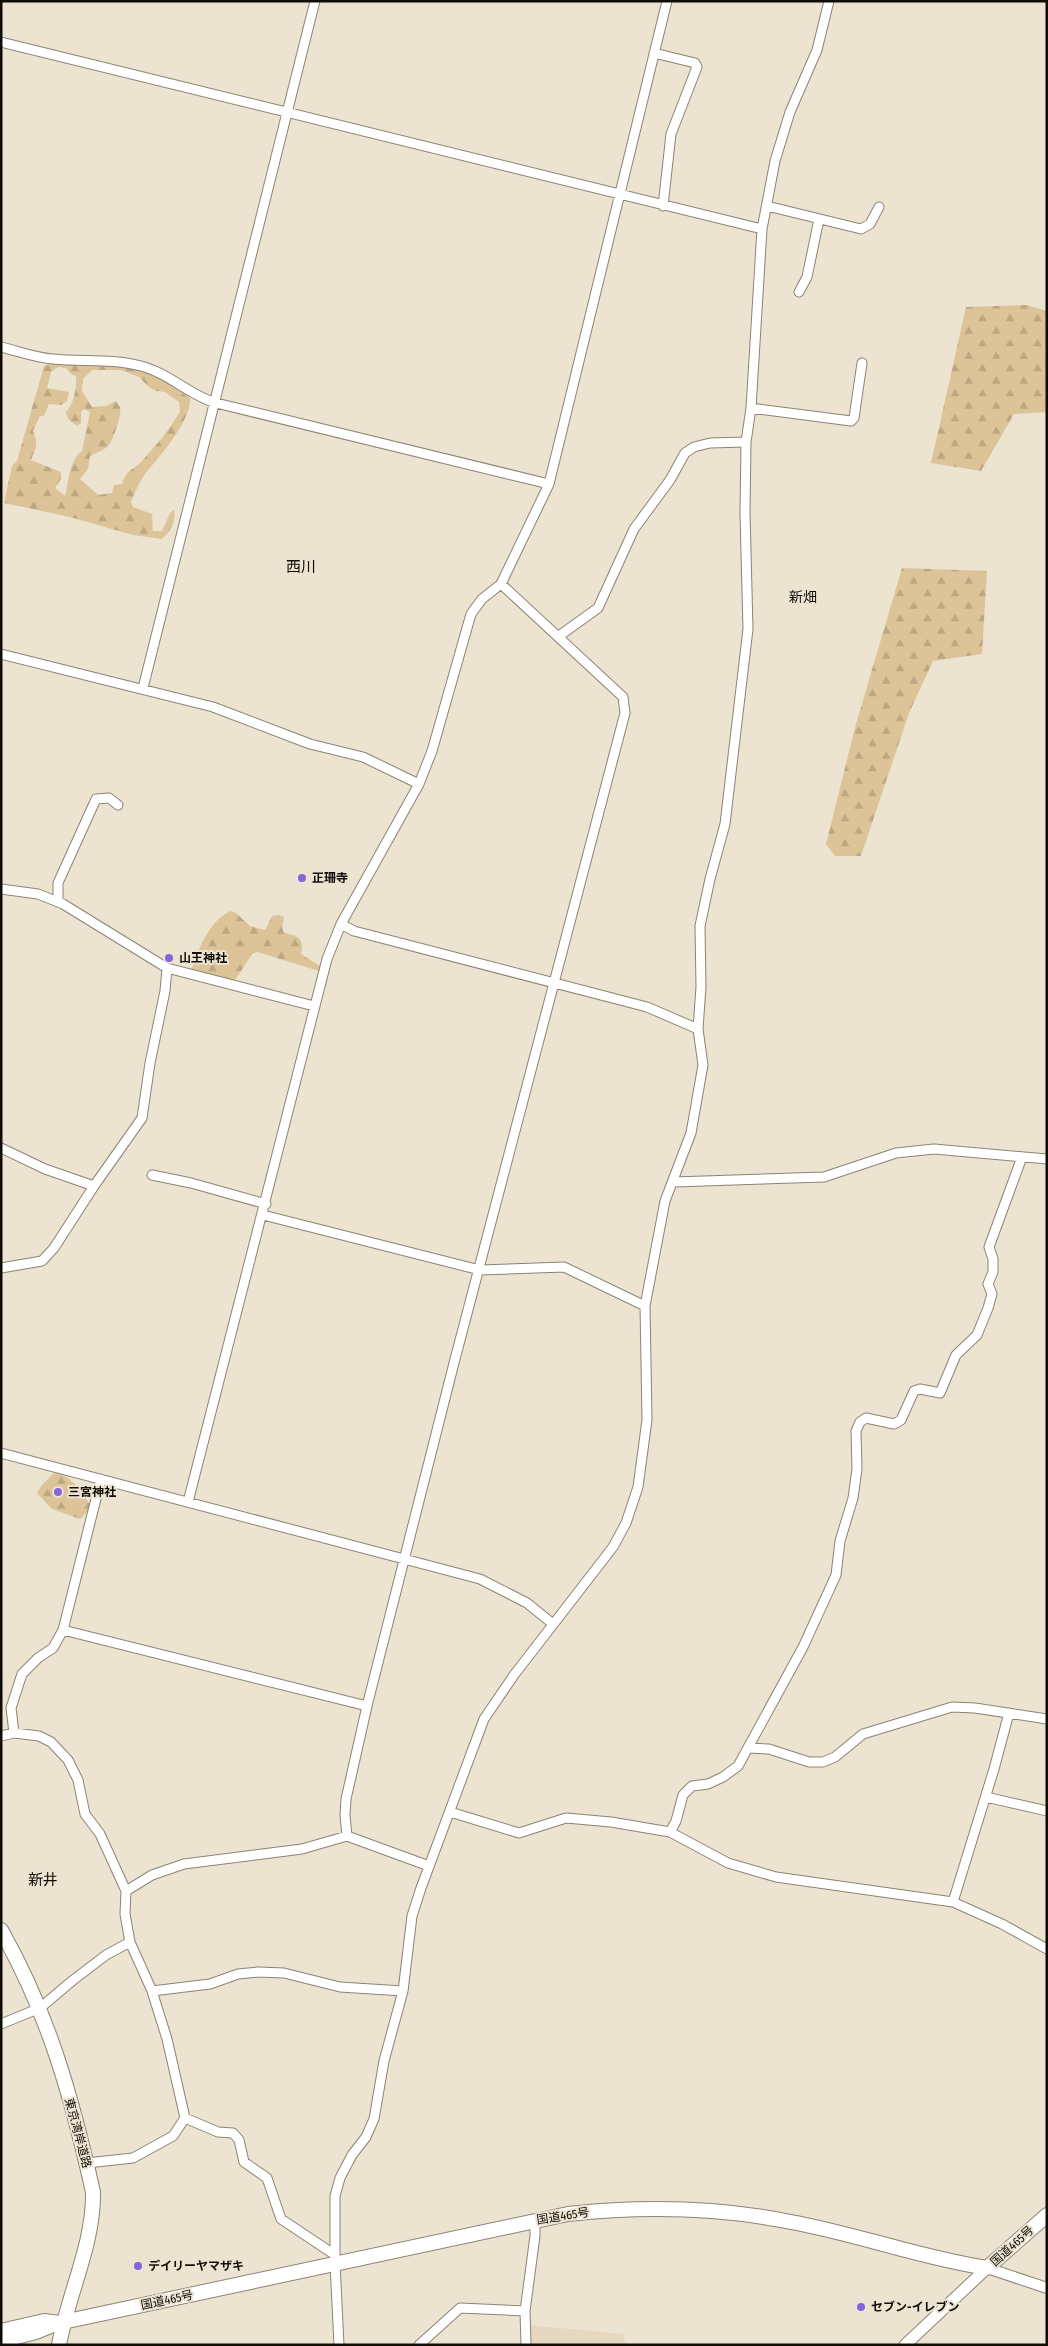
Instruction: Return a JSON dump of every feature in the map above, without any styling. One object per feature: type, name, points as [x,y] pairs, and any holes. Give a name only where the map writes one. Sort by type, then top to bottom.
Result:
[{"type":"highway","name":"東京湾岸道路","points":[[1,1930],[40,2008],[60,2064],[93,2192],[94,2210],[89,2235],[63,2322],[59,2345]]},
{"type":"highway","name":"国道465号","points":[[63,2322],[335,2259],[568,2214],[621,2209],[696,2210],[746,2214],[792,2222],[928,2257],[987,2268],[1047,2215]]},
{"type":"main road","points":[[905,2345],[987,2268]]},
{"type":"main road","points":[[1,2330],[44,2320],[63,2322]]},
{"type":"main road","points":[[1,2342],[36,2333],[63,2322]]},
{"type":"street","points":[[143,688],[216,403],[315,1]]},
{"type":"street","points":[[188,1502],[266,1204],[327,959],[341,924],[419,784],[435,742],[471,614],[482,599],[501,584],[550,484],[667,1]]},
{"type":"street","points":[[339,2345],[335,2259],[336,2196],[340,2178],[352,2155],[366,2138],[374,2119],[384,2061],[403,1991],[412,1916],[429,1866],[484,1719],[552,1624],[613,1547],[626,1524],[638,1487],[647,1420],[646,1306],[666,1201],[690,1133],[703,1065],[698,1029],[700,926],[710,879],[726,824],[748,629],[745,513],[746,442],[751,408],[762,229],[775,161],[787,120],[817,50],[830,1]]},
{"type":"street","points":[[1,42],[762,229]]},
{"type":"street","points":[[654,53],[695,64],[697,67],[671,134],[663,206]]},
{"type":"street","points":[[766,206],[861,229],[870,224],[879,207]]},
{"type":"street","points":[[799,292],[808,270],[819,219]]},
{"type":"street","points":[[1,347],[51,359],[118,360],[143,366],[176,380],[198,396],[216,403],[550,484]]},
{"type":"street","points":[[751,408],[851,421],[854,418],[862,363]]},
{"type":"street","points":[[559,636],[598,608],[634,529],[670,480],[685,453],[694,446],[710,443],[746,442]]},
{"type":"street","points":[[347,1836],[346,1799],[367,1706],[554,983],[626,713],[623,697],[501,584]]},
{"type":"street","points":[[1,654],[143,688],[213,708],[310,744],[363,757],[419,784]]},
{"type":"street","points":[[58,902],[58,883],[96,799],[109,798],[118,805]]},
{"type":"street","points":[[1,889],[38,894],[58,902],[167,968],[314,1006]]},
{"type":"street","points":[[341,924],[354,932],[647,1007],[698,1029]]},
{"type":"street","points":[[1,1268],[42,1261],[54,1248],[94,1186],[142,1118],[150,1063],[165,991],[167,968]]},
{"type":"street","points":[[1,1148],[45,1169],[94,1186]]},
{"type":"street","points":[[674,1182],[824,1177],[896,1152],[934,1149],[1047,1159]]},
{"type":"street","points":[[670,1832],[676,1820],[683,1795],[692,1786],[708,1784],[723,1777],[738,1766],[794,1664],[836,1574],[840,1540],[853,1498],[857,1469],[856,1431],[860,1422],[866,1418],[894,1424],[901,1420],[914,1391],[920,1389],[940,1393],[956,1355],[977,1335],[992,1294],[988,1284],[993,1272],[993,1258],[989,1248],[1013,1187],[1022,1157]]},
{"type":"street","points":[[152,1175],[191,1183],[266,1204]]},
{"type":"street","points":[[263,1215],[480,1270],[564,1267],[646,1306]]},
{"type":"street","points":[[1,1453],[480,1579],[527,1603],[552,1624]]},
{"type":"street","points":[[14,1733],[11,1708],[22,1674],[38,1658],[53,1648],[63,1630],[101,1479]]},
{"type":"street","points":[[63,1630],[367,1706]]},
{"type":"street","points":[[749,1748],[769,1749],[809,1762],[823,1762],[836,1757],[863,1734],[952,1707],[1047,1719]]},
{"type":"street","points":[[953,1902],[986,1797],[1008,1713]]},
{"type":"street","points":[[1,1736],[14,1733],[39,1736],[51,1742],[68,1760],[78,1780],[85,1814],[100,1834],[126,1892],[125,1914],[130,1942],[152,1991],[167,2039],[185,2118],[172,2136],[133,2158],[87,2163]]},
{"type":"street","points":[[986,1797],[1047,1811]]},
{"type":"street","points":[[450,1812],[519,1833],[566,1818],[611,1822],[670,1832],[728,1863],[776,1877],[953,1902],[1002,1924],[1047,1949]]},
{"type":"street","points":[[126,1892],[152,1875],[184,1864],[302,1849],[347,1836],[429,1866]]},
{"type":"street","points":[[1,2024],[40,2008],[106,1956],[130,1942]]},
{"type":"street","points":[[152,1991],[210,1984],[238,1974],[258,1972],[284,1973],[340,1987],[403,1991]]},
{"type":"street","points":[[185,2118],[218,2132],[233,2133],[238,2140],[244,2162],[267,2178],[281,2219],[335,2259]]},
{"type":"street","points":[[526,2345],[525,2311],[535,2236],[535,2220]]},
{"type":"street","points":[[987,2268],[1047,2288]]},
{"type":"street","points":[[419,2345],[460,2308],[525,2311]]},
{"type":"shaded area","points":[[527,2325],[623,2334],[626,2345],[528,2345]]},
{"type":"green space","points":[[1027,305],[1047,311],[1047,412],[1014,414],[981,471],[931,463],[966,307]]},
{"type":"green space","points":[[120,362],[160,378],[190,398],[186,417],[174,438],[143,477],[131,502],[133,507],[152,514],[153,531],[162,531],[170,513],[174,510],[172,526],[162,539],[133,535],[70,517],[4,503],[12,466],[17,461],[44,366],[50,364]],"holes":[[[58,367],[66,368],[71,374],[76,376],[74,395],[71,405],[66,412],[68,419],[77,426],[81,423],[81,412],[84,409],[90,412],[82,451],[74,460],[65,496],[55,488],[61,479],[61,472],[31,460],[36,446],[33,431],[40,416],[44,416],[49,404],[61,405],[67,401],[69,392],[47,388],[51,372]],[[92,370],[121,370],[139,377],[150,388],[165,392],[179,402],[180,411],[172,425],[142,461],[128,473],[122,484],[114,485],[112,493],[98,495],[80,479],[88,469],[90,456],[103,450],[112,440],[120,416],[120,407],[116,401],[106,406],[92,407],[82,391],[83,379]]]},
{"type":"green space","points":[[902,568],[987,571],[982,654],[933,661],[909,713],[861,856],[835,856],[826,844],[856,724]]},
{"type":"green space","points":[[230,911],[236,913],[250,926],[265,930],[272,916],[279,915],[284,917],[282,928],[284,933],[293,935],[301,941],[301,954],[320,966],[319,971],[257,952],[253,953],[234,981],[229,985],[215,985],[190,974],[200,947],[209,930],[222,916]]},
{"type":"green space","points":[[54,1473],[71,1480],[80,1489],[90,1505],[88,1511],[80,1519],[52,1509],[37,1493]]},
{"type":"place","name":"正珊寺","points":[[302,878]]},
{"type":"place","name":"山王神社","points":[[169,958]]},
{"type":"place","name":"三宮神社","points":[[58,1492]]},
{"type":"place","name":"デイリーヤマザキ","points":[[138,2266]]},
{"type":"place","name":"セブン-イレブン","points":[[861,2307]]},
{"type":"district","name":"西川","points":[[301,567]]},
{"type":"district","name":"新畑","points":[[803,597]]},
{"type":"district","name":"新井","points":[[43,1880]]}]
